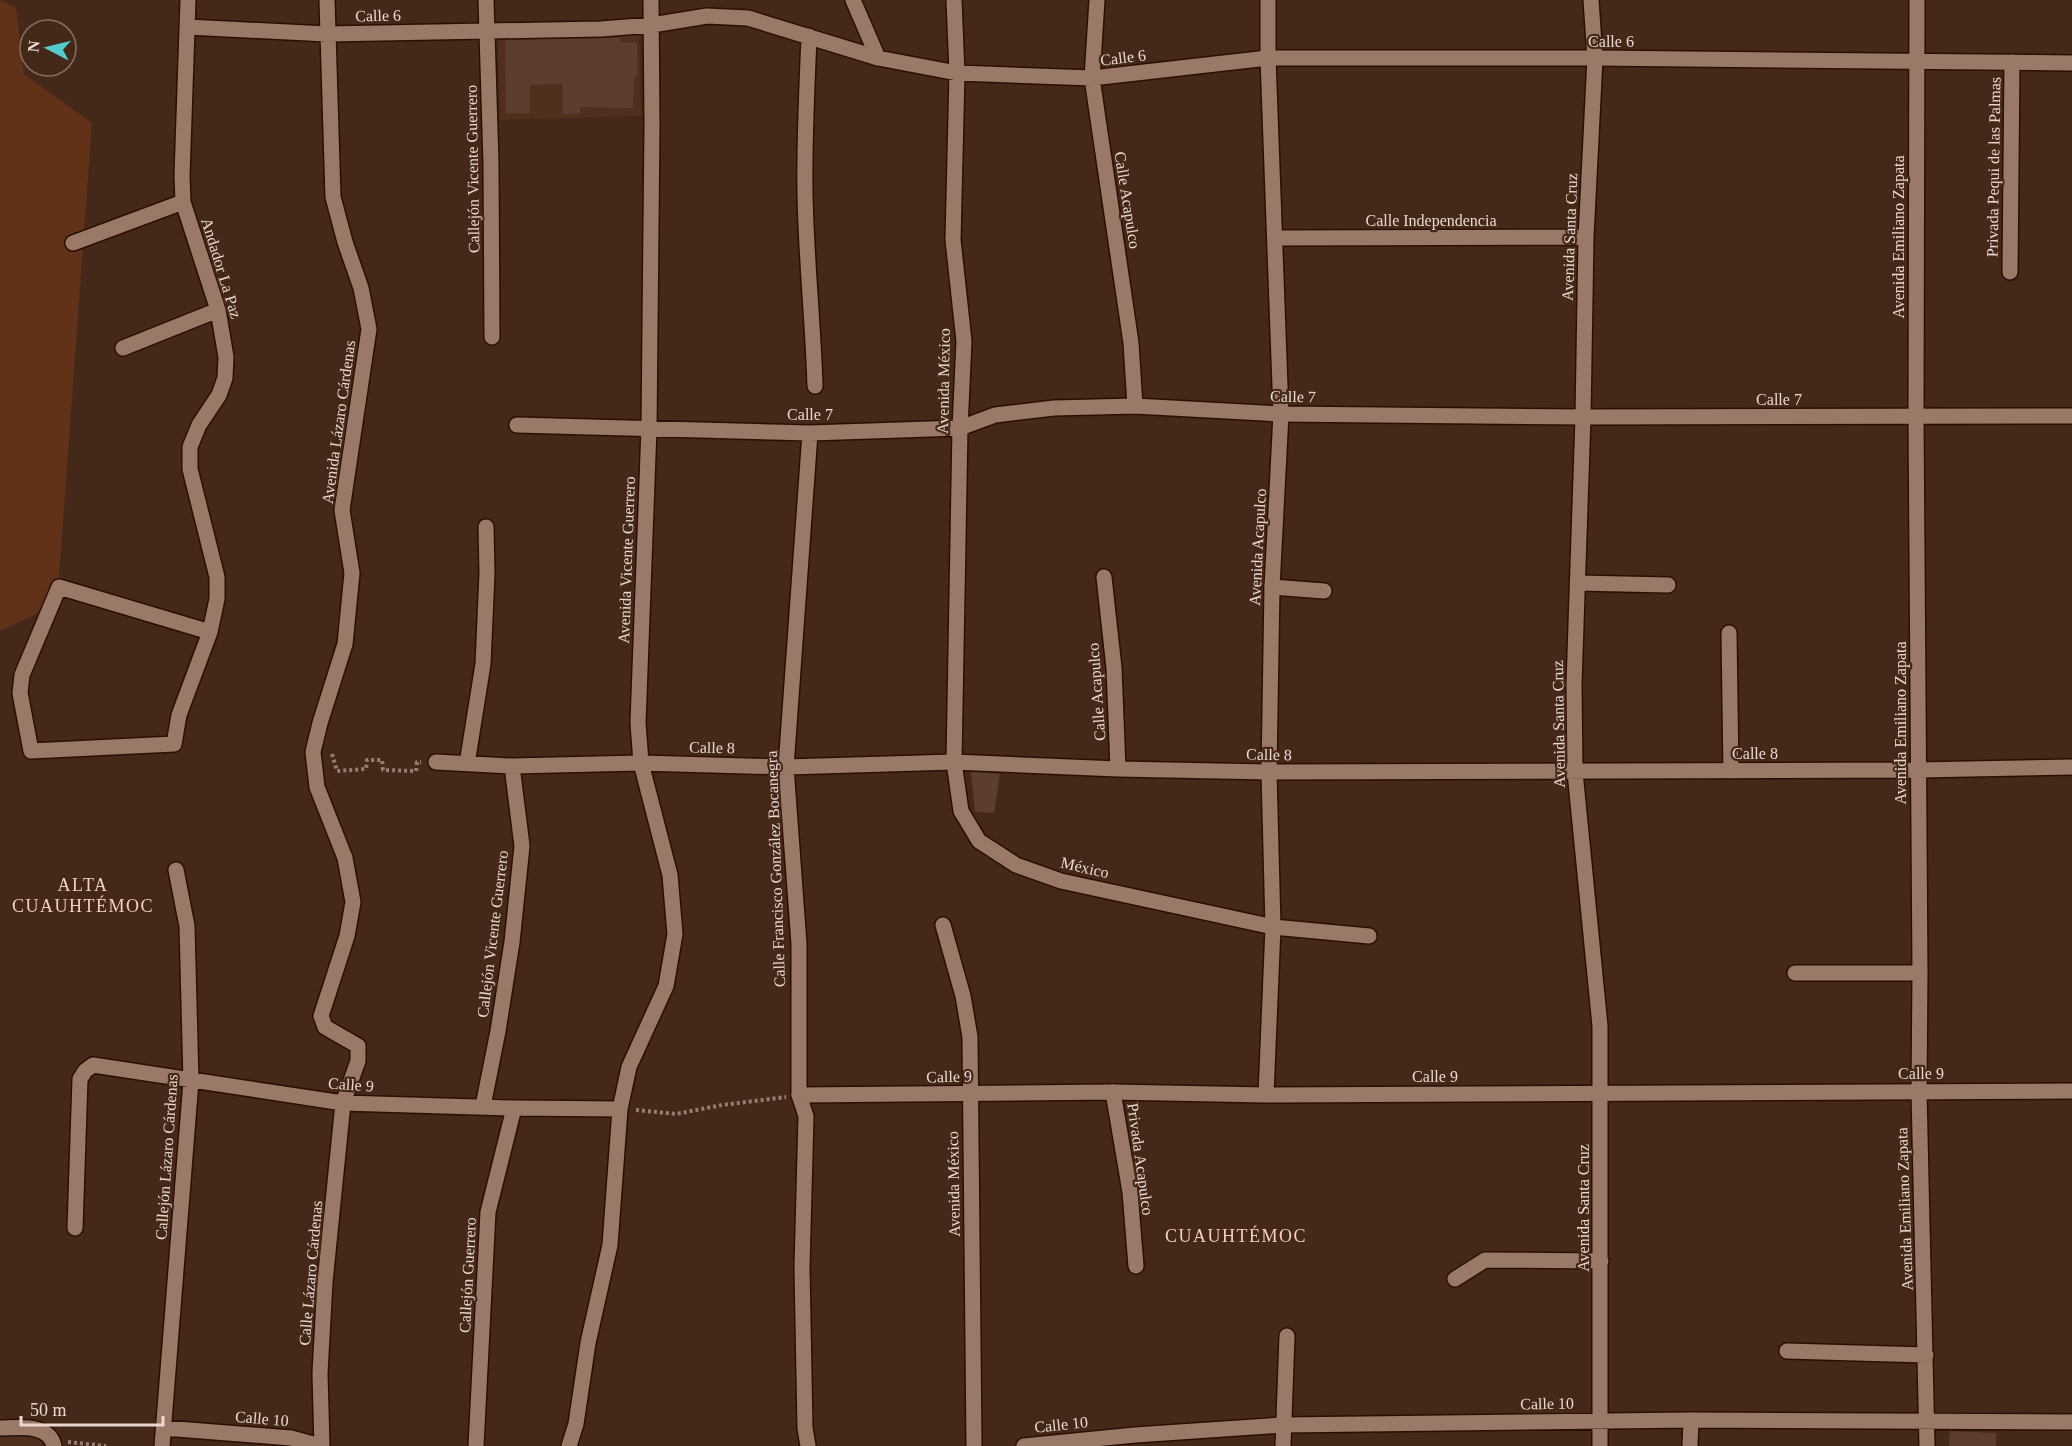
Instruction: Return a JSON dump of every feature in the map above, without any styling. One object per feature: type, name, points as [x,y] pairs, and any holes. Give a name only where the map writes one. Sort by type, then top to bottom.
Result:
[{"type":"street","name":"Andador La Paz","points":[[188,0],[183,202],[218,310],[226,357],[225,378],[219,395],[199,425],[190,447],[190,469],[217,577],[218,599],[210,632],[179,715],[174,744],[31,751],[20,693],[22,675],[59,587],[210,632]]},
{"type":"street","name":"Avenida Lázaro Cárdenas","points":[[327,0],[333,197],[361,288],[369,329],[342,510],[351,573],[345,644],[313,752],[317,787],[345,858],[353,902],[347,936],[321,1016],[325,1027],[358,1046],[358,1061],[343,1103]]},
{"type":"street","name":"Callejón Vicente Guerrero","points":[[486,0],[491,163],[492,337]]},
{"type":"street","name":"Avenida Vicente Guerrero","points":[[620,1109],[629,1067],[666,987],[675,934],[670,875],[641,763],[638,723],[649,428],[651,0]]},
{"type":"street","points":[[853,0],[878,58]]},
{"type":"street","name":"Avenida México","points":[[954,0],[957,73],[953,240],[964,341],[960,428],[954,762]]},
{"type":"street","name":"Calle Acapulco","points":[[1097,0],[1092,78],[1131,343],[1135,406]]},
{"type":"street","name":"Avenida Acapulco","points":[[1266,1095],[1273,927],[1269,772],[1272,587],[1281,414],[1268,58],[1268,0]]},
{"type":"street","name":"Avenida Santa Cruz","points":[[1591,0],[1595,58],[1586,237],[1583,417],[1574,684],[1575,772],[1600,1026],[1600,1446]]},
{"type":"street","name":"Avenida Emiliano Zapata","points":[[1917,0],[1919,1091],[1927,1446]]},
{"type":"street","name":"Calle 6","points":[[187,27],[327,34],[601,28],[652,25],[707,16],[748,18],[878,58],[957,73],[1092,78],[1268,58],[1595,58],[2072,63]]},
{"type":"street","points":[[809,36],[805,191],[809,280],[814,328],[815,386]]},
{"type":"street","name":"Privada Pequi de las Palmas","points":[[2010,272],[2012,62]]},
{"type":"street","points":[[73,243],[183,202]]},
{"type":"street","name":"Calle Independencia","points":[[1276,238],[1586,237]]},
{"type":"street","points":[[123,348],[218,310]]},
{"type":"street","name":"Calle 7","points":[[517,425],[810,433],[960,428],[995,415],[1054,408],[1135,406],[1281,414],[1583,417],[2072,416]]},
{"type":"street","name":"Calle Francisco González Bocanegra","points":[[808,1446],[805,1428],[802,1267],[806,1116],[799,1095],[799,944],[786,766],[810,433]]},
{"type":"street","points":[[467,764],[483,664],[487,573],[486,527]]},
{"type":"street","name":"Calle Acapulco","points":[[1104,577],[1114,668],[1118,769]]},
{"type":"street","points":[[1578,584],[1668,585]]},
{"type":"street","points":[[1272,587],[1324,591]]},
{"type":"street","points":[[1729,633],[1731,771]]},
{"type":"street","name":"Calle 8","points":[[436,762],[512,765],[641,763],[786,766],[954,762],[1269,772],[1918,770],[2072,767]]},
{"type":"street","name":"México","points":[[954,762],[961,811],[980,841],[1016,865],[1061,881],[1273,927]]},
{"type":"street","name":"Callejón Vicente Guerrero","points":[[483,1106],[512,942],[522,846],[512,765]]},
{"type":"street","name":"Callejón Lázaro Cárdenas","points":[[162,1446],[191,1081],[187,926],[176,870]]},
{"type":"street","name":"Avenida México","points":[[943,925],[963,996],[970,1037],[974,1446]]},
{"type":"street","points":[[1273,927],[1369,936]]},
{"type":"street","points":[[1795,973],[1920,973]]},
{"type":"street","name":"Calle 9","points":[[75,1228],[80,1079],[93,1065],[343,1103],[620,1109]]},
{"type":"street","name":"Calle 9","points":[[799,1095],[1113,1092],[1266,1095],[2072,1091]]},
{"type":"street","name":"Privada Acapulco","points":[[1113,1092],[1130,1192],[1136,1266]]},
{"type":"street","name":"Calle Lázaro Cárdenas","points":[[321,1446],[320,1373],[325,1282],[343,1103]]},
{"type":"street","name":"Callejón Guerrero","points":[[476,1446],[488,1212],[514,1108]]},
{"type":"street","points":[[569,1446],[576,1424],[588,1343],[610,1245],[620,1109]]},
{"type":"street","points":[[1455,1279],[1485,1260],[1601,1261]]},
{"type":"street","points":[[1283,1446],[1287,1336]]},
{"type":"street","points":[[1787,1351],[1926,1355]]},
{"type":"street","name":"Calle 10","points":[[1024,1446],[1135,1441],[1283,1425],[1601,1420],[2072,1422]]},
{"type":"street","points":[[1690,1446],[1691,1420]]},
{"type":"street","points":[[0,1428],[38,1428],[54,1443]]},
{"type":"street","name":"Calle 10","points":[[164,1428],[291,1438],[321,1446]]},
{"type":"path","points":[[313,752],[330,750],[337,771],[366,769],[367,760],[382,760],[383,770],[416,771],[417,762],[436,762]]},
{"type":"path","points":[[620,1109],[676,1114],[722,1105],[799,1095]]},
{"type":"path","points":[[54,1443],[106,1446]]},
{"type":"shaded area","points":[[0,0],[16,8],[18,78],[30,78],[92,123],[57,604],[0,631]]},
{"type":"shaded area","points":[[639,34],[641,116],[500,120],[498,38]]},
{"type":"shaded area","points":[[35,1431],[41,1439],[41,1446],[0,1446],[0,1433]]},
{"type":"building","points":[[620,38],[620,42],[637,43],[637,77],[634,77],[633,108],[580,107],[580,113],[563,114],[562,84],[530,85],[530,113],[506,113],[505,40]]},
{"type":"building","points":[[971,772],[1000,774],[994,813],[975,812]]},
{"type":"building","points":[[1950,1431],[1996,1433],[1996,1446],[1949,1446]]},
{"type":"district","name":"ALTA CUAUHTÉMOC","points":[[83,895]]},
{"type":"district","name":"CUAUHTÉMOC","points":[[1236,1236]]}]
